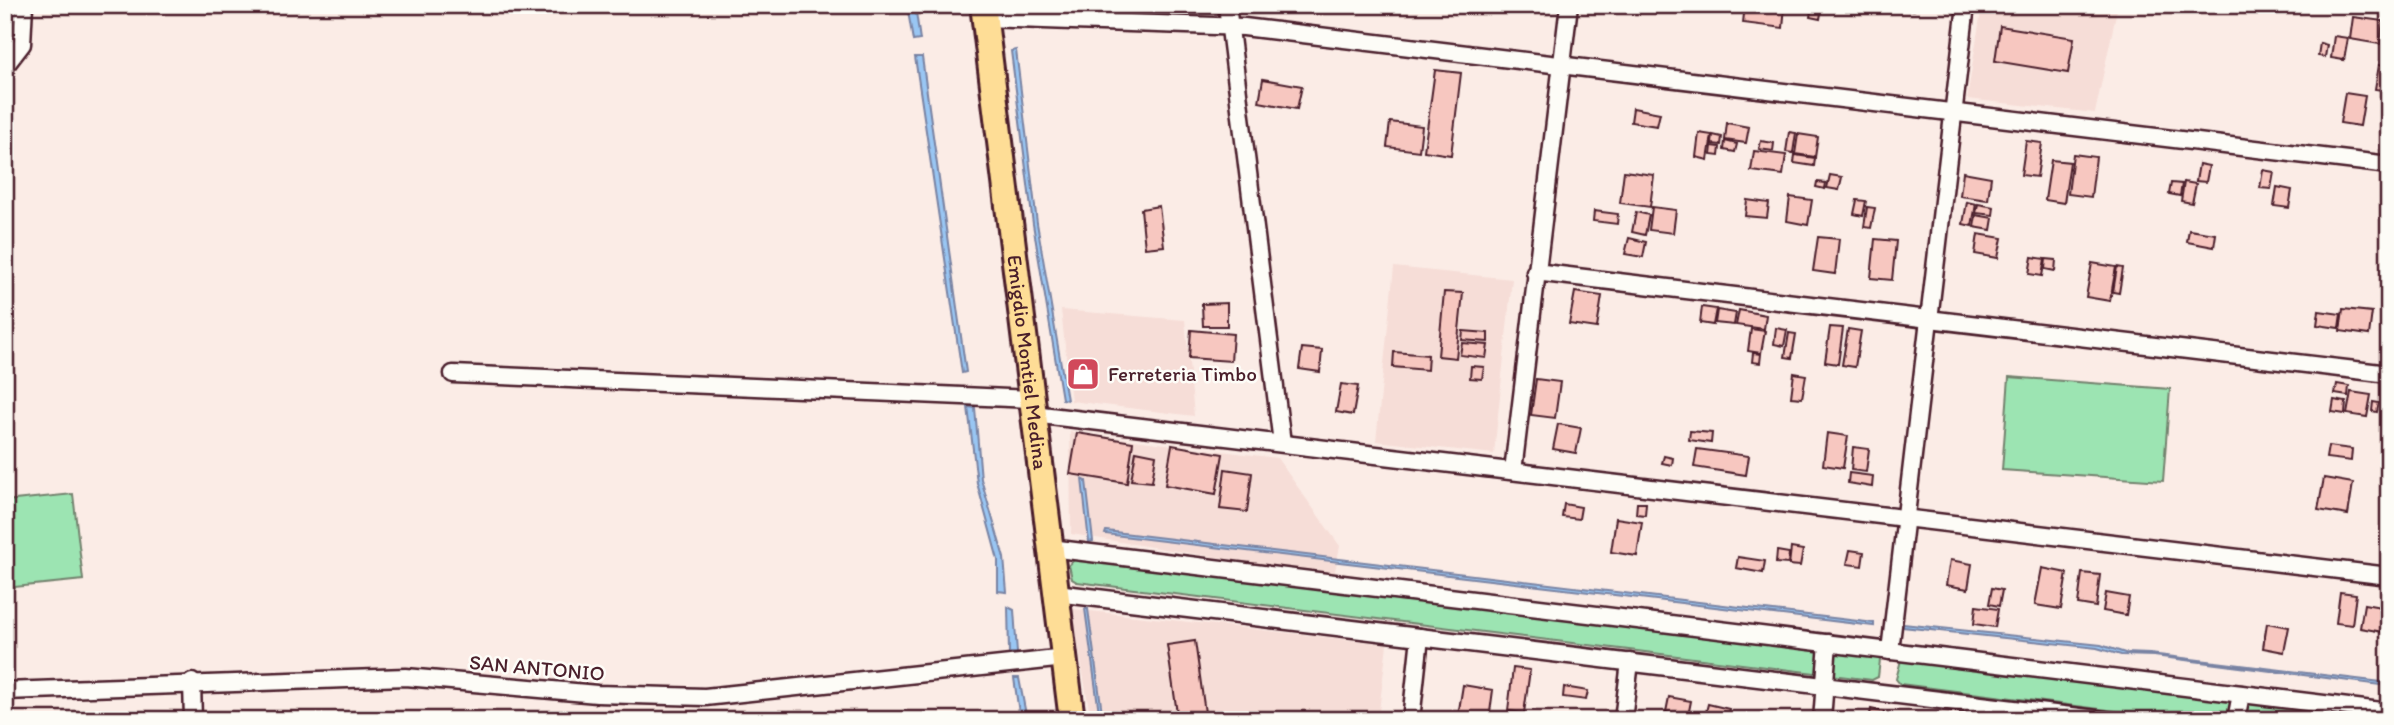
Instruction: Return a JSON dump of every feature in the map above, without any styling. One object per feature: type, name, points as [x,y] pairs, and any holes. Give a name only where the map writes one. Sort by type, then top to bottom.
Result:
[{"type":"main road","name":"Emigdio Montiel Medina","points":[[983,11],[1072,720]]},
{"type":"street","points":[[5,66],[22,44],[24,5]]},
{"type":"street","points":[[1227,5],[1282,443]]},
{"type":"street","points":[[1513,471],[1569,5]]},
{"type":"street","points":[[1890,651],[1966,5]]},
{"type":"street","points":[[983,11],[1230,26],[2389,165]]},
{"type":"street","points":[[1535,272],[2389,374]]},
{"type":"street","points":[[453,374],[1032,406],[1282,443],[2389,576]]},
{"type":"street","points":[[1050,548],[2389,712]]},
{"type":"street","points":[[1056,593],[1826,685],[2035,716],[2105,720]]},
{"type":"street","points":[[1411,720],[1420,637]]},
{"type":"street","points":[[1822,720],[1828,643]]},
{"type":"street","name":"SAN ANTONIO","points":[[5,691],[192,682],[406,677],[597,694],[705,697],[1065,657]]},
{"type":"street","points":[[1623,720],[1630,662]]},
{"type":"street","points":[[192,682],[193,720]]},
{"type":"street","points":[[2236,720],[2241,694]]},
{"type":"shaded area","points":[[1982,5],[2118,5],[2095,113],[1967,99]]},
{"type":"shaded area","points":[[1394,267],[1512,279],[1494,454],[1376,441]]},
{"type":"shaded area","points":[[1061,310],[1185,320],[1194,416],[1071,401]]},
{"type":"shaded area","points":[[1070,432],[1277,458],[1340,546],[1334,576],[1071,534]]},
{"type":"shaded area","points":[[1072,609],[1387,644],[1378,720],[1091,720]]},
{"type":"green space","points":[[2009,377],[2170,389],[2163,481],[2002,470]]},
{"type":"green space","points":[[73,494],[83,580],[5,588],[5,501]]},
{"type":"green space","points":[[1075,559],[1875,656],[1880,660],[1878,677],[1872,680],[1077,582],[1072,579],[1069,565]]},
{"type":"green space","points":[[1901,660],[2389,720],[2188,720],[1900,684],[1896,679]]},
{"type":"water","points":[[907,5],[915,5],[920,40],[913,41]]},
{"type":"water","points":[[1016,50],[1037,223],[1067,400],[1062,399],[1033,224],[1011,51]]},
{"type":"water","points":[[915,57],[922,57],[966,372],[962,373]]},
{"type":"water","points":[[968,407],[975,408],[981,479],[1004,558],[1007,592],[998,591],[998,560],[977,483]]},
{"type":"water","points":[[1082,479],[1086,481],[1093,541],[1089,542]]},
{"type":"water","points":[[1106,531],[1874,623],[1874,626],[1105,534]]},
{"type":"water","points":[[1008,607],[1014,610],[1017,653],[1009,653]]},
{"type":"water","points":[[1085,609],[1088,609],[1103,720],[1100,720]]},
{"type":"water","points":[[1903,624],[2101,645],[2125,653],[2150,654],[2389,683],[2389,686],[2154,656],[2121,655],[2097,648],[1903,627]]},
{"type":"water","points":[[1014,678],[1019,678],[1027,720],[1020,720]]},
{"type":"building","points":[[1745,5],[1785,5],[1783,28],[1743,23]]},
{"type":"building","points":[[1812,5],[1822,7],[1820,19],[1810,17]]},
{"type":"building","points":[[1897,5],[1915,5],[1914,10],[1897,8]]},
{"type":"building","points":[[2353,17],[2383,21],[2380,44],[2350,39]]},
{"type":"building","points":[[2000,26],[2074,38],[2068,73],[1995,61]]},
{"type":"building","points":[[2334,36],[2348,38],[2344,60],[2331,58]]},
{"type":"building","points":[[2320,43],[2327,45],[2325,57],[2318,56]]},
{"type":"building","points":[[2379,65],[2389,66],[2389,91],[2375,89]]},
{"type":"building","points":[[1435,70],[1461,73],[1451,155],[1424,151]]},
{"type":"building","points":[[1263,79],[1302,86],[1297,109],[1259,102]]},
{"type":"building","points":[[2345,93],[2365,96],[2360,126],[2340,123]]},
{"type":"building","points":[[1633,108],[1660,113],[1657,126],[1631,122]]},
{"type":"building","points":[[1390,122],[1422,126],[1419,151],[1387,147]]},
{"type":"building","points":[[1727,123],[1749,127],[1746,143],[1725,140]]},
{"type":"building","points":[[1789,132],[1796,133],[1793,153],[1786,152]]},
{"type":"building","points":[[1699,133],[1712,135],[1708,160],[1696,157]]},
{"type":"building","points":[[1798,134],[1818,137],[1815,157],[1795,154]]},
{"type":"building","points":[[1713,135],[1722,137],[1721,145],[1712,144]]},
{"type":"building","points":[[1725,141],[1737,144],[1735,152],[1724,150]]},
{"type":"building","points":[[1761,141],[1774,143],[1773,151],[1759,149]]},
{"type":"building","points":[[2026,141],[2042,143],[2037,177],[2021,175]]},
{"type":"building","points":[[1712,146],[1720,147],[1719,156],[1711,155]]},
{"type":"building","points":[[1754,151],[1786,155],[1783,175],[1751,171]]},
{"type":"building","points":[[2073,154],[2096,157],[2091,197],[2068,194]]},
{"type":"building","points":[[1795,155],[1815,158],[1814,166],[1794,163]]},
{"type":"building","points":[[2051,160],[2070,162],[2064,203],[2045,200]]},
{"type":"building","points":[[2199,164],[2209,166],[2206,182],[2196,181]]},
{"type":"building","points":[[2263,170],[2274,172],[2271,189],[2260,188]]},
{"type":"building","points":[[1624,171],[1654,175],[1650,207],[1620,203]]},
{"type":"building","points":[[1963,172],[1991,177],[1988,200],[1960,196]]},
{"type":"building","points":[[1830,175],[1842,177],[1839,190],[1827,188]]},
{"type":"building","points":[[1817,182],[1826,183],[1825,189],[1816,187]]},
{"type":"building","points":[[2184,182],[2196,184],[2192,203],[2181,201]]},
{"type":"building","points":[[2171,183],[2182,184],[2180,196],[2169,194]]},
{"type":"building","points":[[2277,187],[2292,190],[2289,208],[2274,206]]},
{"type":"building","points":[[2385,196],[2389,197],[2389,215],[2382,214]]},
{"type":"building","points":[[1790,197],[1812,200],[1808,225],[1787,221]]},
{"type":"building","points":[[1747,200],[1769,203],[1767,218],[1745,216]]},
{"type":"building","points":[[1857,200],[1866,201],[1863,216],[1854,214]]},
{"type":"building","points":[[1967,202],[1976,204],[1972,226],[1963,224]]},
{"type":"building","points":[[1978,204],[1994,207],[1993,215],[1976,213]]},
{"type":"building","points":[[1159,206],[1164,246],[1145,248],[1141,209]]},
{"type":"building","points":[[1652,207],[1676,210],[1673,233],[1649,230]]},
{"type":"building","points":[[1867,207],[1875,208],[1871,228],[1864,227]]},
{"type":"building","points":[[1594,211],[1618,214],[1617,224],[1593,221]]},
{"type":"building","points":[[1636,212],[1649,215],[1645,235],[1632,232]]},
{"type":"building","points":[[1976,215],[1993,218],[1991,230],[1974,227]]},
{"type":"building","points":[[2189,230],[2216,234],[2214,247],[2187,242]]},
{"type":"building","points":[[1978,234],[2002,238],[1998,258],[1975,254]]},
{"type":"building","points":[[1818,237],[1839,239],[1835,274],[1813,271]]},
{"type":"building","points":[[1629,238],[1646,242],[1643,257],[1625,254]]},
{"type":"building","points":[[1875,239],[1896,241],[1892,280],[1871,278]]},
{"type":"building","points":[[2032,257],[2045,259],[2042,276],[2029,274]]},
{"type":"building","points":[[2046,259],[2056,260],[2055,271],[2045,269]]},
{"type":"building","points":[[2092,263],[2116,267],[2110,301],[2086,297]]},
{"type":"building","points":[[2117,267],[2123,268],[2119,293],[2113,292]]},
{"type":"building","points":[[1444,292],[1463,293],[1456,358],[1438,356]]},
{"type":"building","points":[[1575,292],[1602,296],[1597,328],[1569,324]]},
{"type":"building","points":[[1227,303],[1227,326],[1203,326],[1202,304]]},
{"type":"building","points":[[1702,307],[1716,309],[1713,325],[1700,323]]},
{"type":"building","points":[[2343,309],[2372,312],[2369,335],[2340,331]]},
{"type":"building","points":[[1717,310],[1736,313],[1734,325],[1715,323]]},
{"type":"building","points":[[1739,310],[1766,315],[1764,329],[1736,325]]},
{"type":"building","points":[[2319,311],[2341,314],[2339,328],[2317,325]]},
{"type":"building","points":[[1830,327],[1843,328],[1838,364],[1825,362]]},
{"type":"building","points":[[1776,328],[1787,330],[1784,346],[1774,344]]},
{"type":"building","points":[[1751,329],[1765,331],[1761,353],[1748,351]]},
{"type":"building","points":[[1848,329],[1861,331],[1855,367],[1842,365]]},
{"type":"building","points":[[1191,330],[1233,334],[1231,361],[1189,358]]},
{"type":"building","points":[[1463,331],[1488,333],[1488,342],[1462,340]]},
{"type":"building","points":[[1789,333],[1796,334],[1792,358],[1785,357]]},
{"type":"building","points":[[1462,343],[1488,345],[1486,358],[1460,355]]},
{"type":"building","points":[[1302,348],[1322,350],[1320,372],[1299,369]]},
{"type":"building","points":[[1394,352],[1428,355],[1427,370],[1393,367]]},
{"type":"building","points":[[1753,353],[1761,354],[1760,363],[1752,362]]},
{"type":"building","points":[[1471,366],[1484,367],[1482,379],[1470,378]]},
{"type":"building","points":[[1794,373],[1806,375],[1802,398],[1791,397]]},
{"type":"building","points":[[1536,379],[1560,382],[1555,418],[1531,415]]},
{"type":"building","points":[[1341,384],[1358,386],[1353,415],[1336,412]]},
{"type":"building","points":[[2337,384],[2349,386],[2348,396],[2335,394]]},
{"type":"building","points":[[2351,392],[2371,395],[2367,417],[2347,414]]},
{"type":"building","points":[[2334,400],[2346,402],[2345,414],[2332,412]]},
{"type":"building","points":[[2373,402],[2379,403],[2377,412],[2372,411]]},
{"type":"building","points":[[1558,424],[1581,428],[1576,453],[1553,449]]},
{"type":"building","points":[[1690,431],[1712,433],[1711,443],[1689,440]]},
{"type":"building","points":[[1077,433],[1133,442],[1127,483],[1070,474]]},
{"type":"building","points":[[1827,433],[1848,436],[1843,468],[1823,465]]},
{"type":"building","points":[[1172,445],[1223,454],[1216,494],[1165,485]]},
{"type":"building","points":[[2328,446],[2352,449],[2351,461],[2326,458]]},
{"type":"building","points":[[1853,447],[1869,449],[1866,472],[1851,470]]},
{"type":"building","points":[[1697,449],[1749,456],[1746,475],[1694,467]]},
{"type":"building","points":[[1136,451],[1156,455],[1152,482],[1131,480]]},
{"type":"building","points":[[1664,456],[1673,458],[1672,465],[1662,463]]},
{"type":"building","points":[[1225,469],[1252,473],[1247,512],[1220,509]]},
{"type":"building","points":[[1849,473],[1873,476],[1872,487],[1848,483]]},
{"type":"building","points":[[2324,478],[2353,483],[2348,515],[2318,510]]},
{"type":"building","points":[[1637,503],[1646,503],[1645,515],[1636,514]]},
{"type":"building","points":[[1564,504],[1581,507],[1579,519],[1562,517]]},
{"type":"building","points":[[1616,518],[1642,522],[1637,556],[1611,552]]},
{"type":"building","points":[[1791,548],[1803,550],[1800,566],[1789,565]]},
{"type":"building","points":[[1850,550],[1864,552],[1862,566],[1847,564]]},
{"type":"building","points":[[1777,551],[1789,553],[1788,564],[1776,563]]},
{"type":"building","points":[[1738,557],[1765,561],[1763,573],[1736,568]]},
{"type":"building","points":[[1950,560],[1972,564],[1968,589],[1946,585]]},
{"type":"building","points":[[2042,568],[2067,573],[2061,609],[2035,605]]},
{"type":"building","points":[[2082,573],[2100,575],[2096,607],[2078,604]]},
{"type":"building","points":[[1992,588],[2002,590],[1999,606],[1989,604]]},
{"type":"building","points":[[2340,592],[2356,594],[2352,625],[2336,623]]},
{"type":"building","points":[[2106,593],[2129,597],[2126,615],[2103,611]]},
{"type":"building","points":[[2364,604],[2387,608],[2383,632],[2360,628]]},
{"type":"building","points":[[1976,606],[1998,609],[1995,627],[1974,624]]},
{"type":"building","points":[[2267,623],[2289,627],[2284,652],[2263,648]]},
{"type":"building","points":[[1195,641],[1206,720],[1178,720],[1167,645]]},
{"type":"building","points":[[1513,668],[1530,670],[1524,713],[1508,711]]},
{"type":"building","points":[[1463,685],[1493,690],[1489,720],[1458,716]]},
{"type":"building","points":[[1564,687],[1588,691],[1586,700],[1563,697]]},
{"type":"building","points":[[1669,697],[1691,701],[1688,716],[1666,712]]},
{"type":"building","points":[[1708,704],[1729,709],[1726,720],[1704,720]]},
{"type":"building","points":[[1871,709],[1884,712],[1883,720],[1869,720]]},
{"type":"building","points":[[1965,712],[1993,717],[1993,720],[1964,720]]},
{"type":"place","name":"Ferreteria Timbo","points":[[1083,374]]}]
